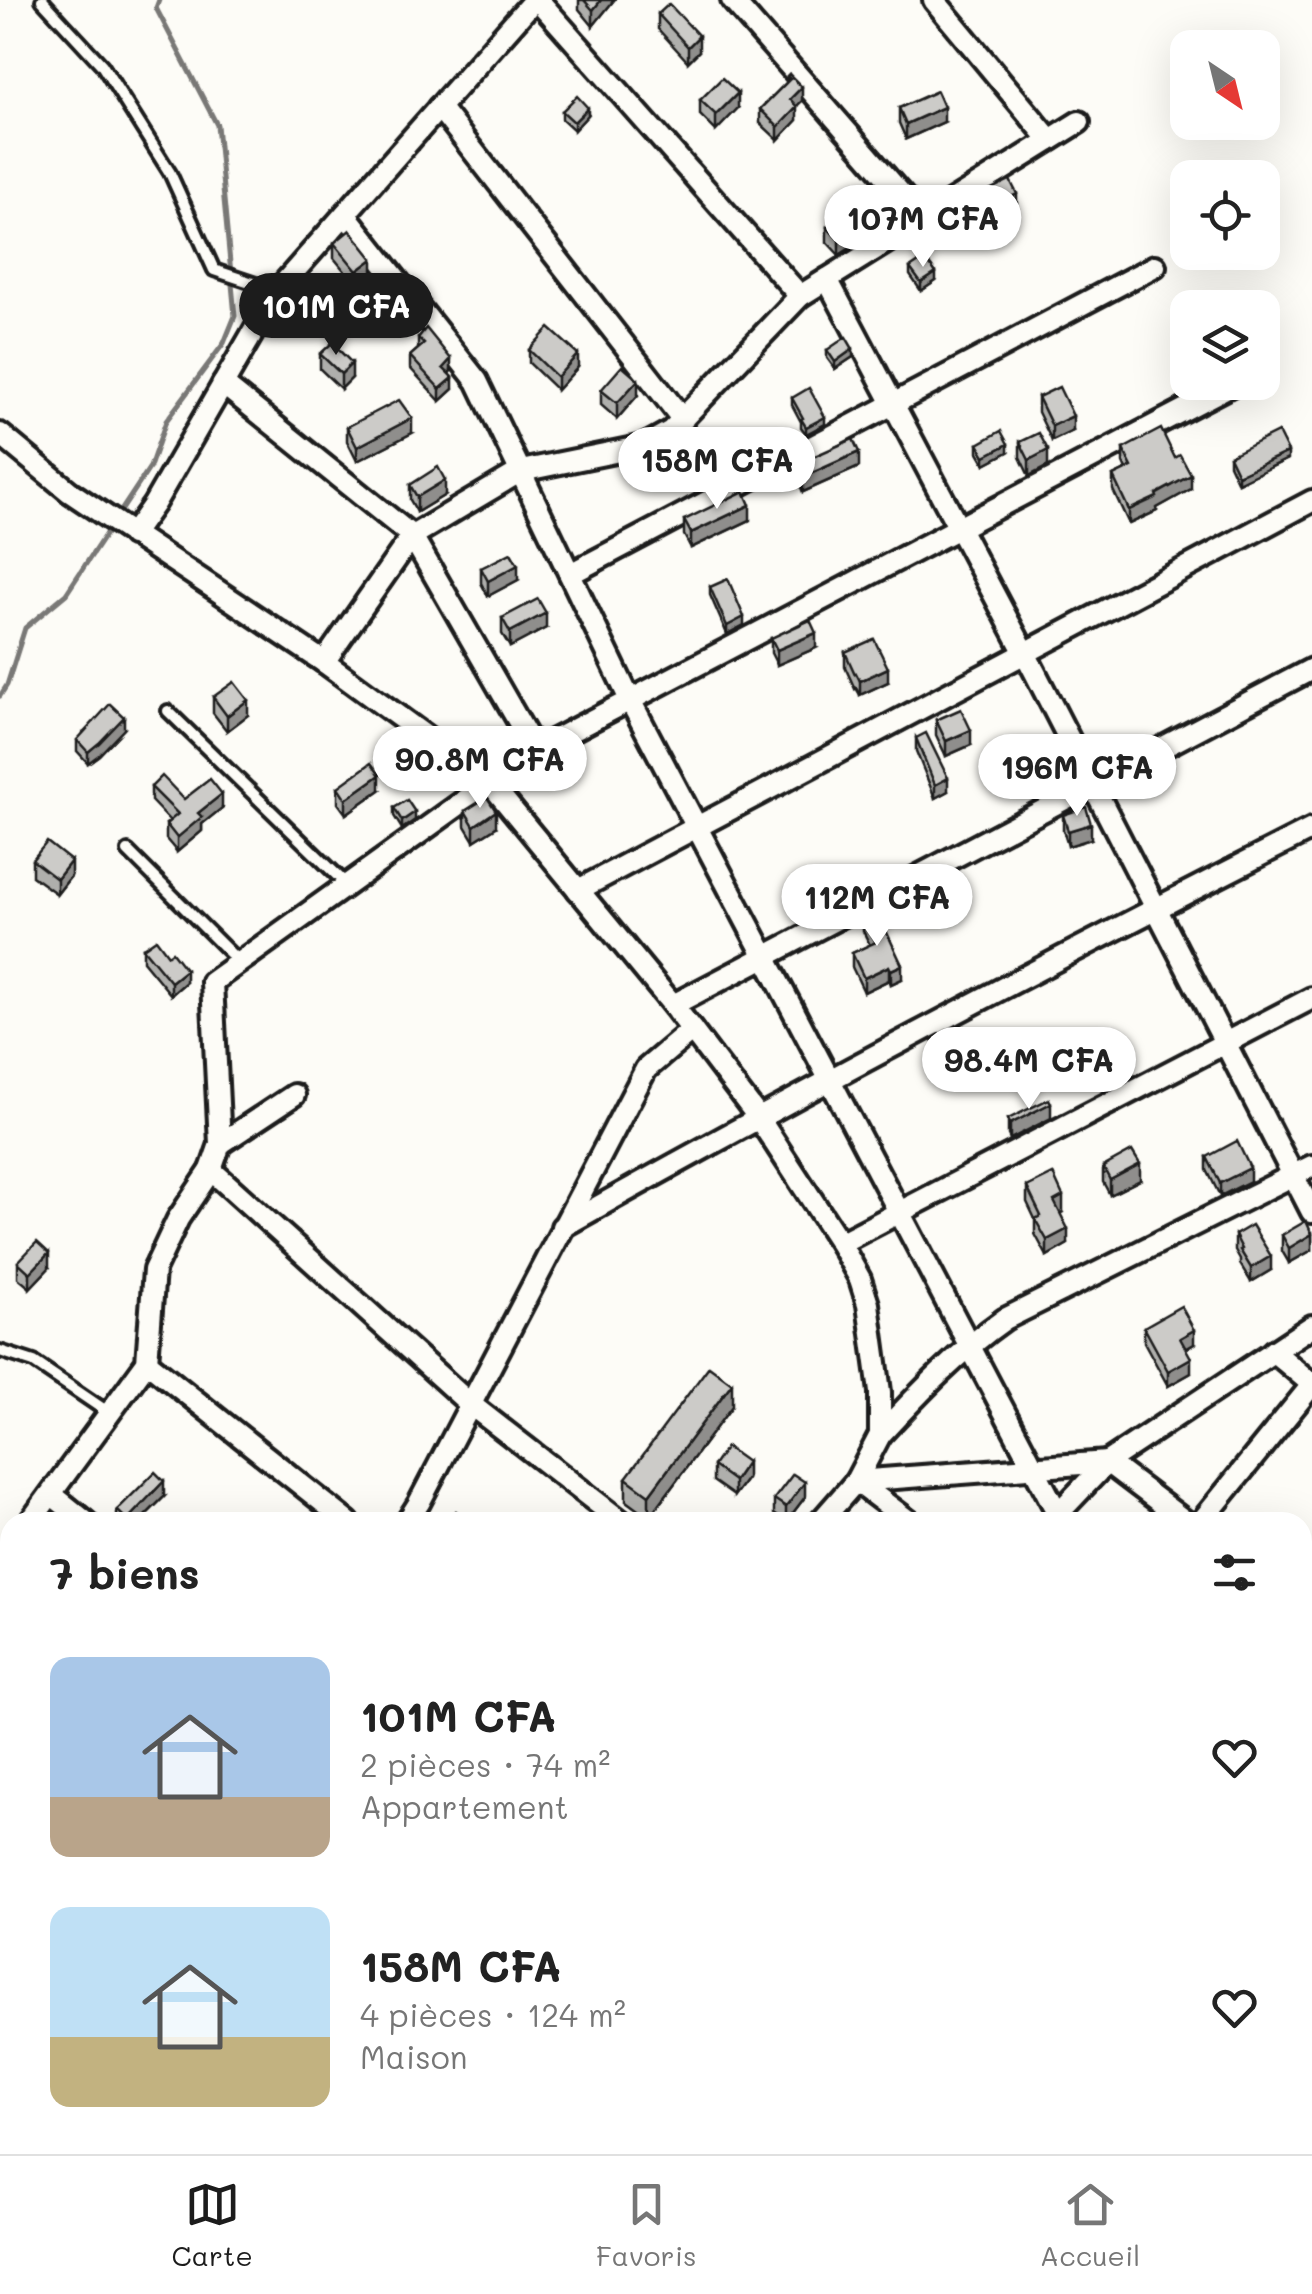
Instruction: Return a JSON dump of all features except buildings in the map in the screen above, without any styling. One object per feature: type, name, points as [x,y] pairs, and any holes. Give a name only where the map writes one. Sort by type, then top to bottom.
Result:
[{"type":"street","points":[[128,532],[154,504],[277,291],[536,0],[800,296]]},
{"type":"street","points":[[732,0],[923,219]]},
{"type":"street","points":[[934,0],[1050,140]]},
{"type":"street","points":[[439,108],[683,420]]},
{"type":"street","points":[[324,662],[412,536],[521,471],[644,446],[671,431],[800,296],[1079,122]]},
{"type":"street","points":[[344,214],[477,382],[631,702],[1034,1468],[1052,1512]]},
{"type":"street","points":[[570,574],[1156,266]]},
{"type":"street","points":[[827,279],[1226,1043],[1303,1171],[1312,1212]]},
{"type":"street","points":[[223,384],[412,536],[535,750]]},
{"type":"street","points":[[38,1512],[147,1362],[154,1270],[178,1218],[211,1170],[220,1144],[212,982],[535,750],[1203,400]]},
{"type":"street","points":[[0,434],[70,492],[324,662],[491,784],[674,1005],[758,1116],[840,1243],[868,1304],[880,1392],[880,1435]]},
{"type":"street","points":[[578,890],[1312,502]]},
{"type":"street","points":[[674,1005],[1312,669]]},
{"type":"street","points":[[562,1227],[758,1116],[1312,829]]},
{"type":"street","points":[[840,1243],[1312,998]]},
{"type":"street","points":[[412,1512],[646,1070],[692,1030]]},
{"type":"street","points":[[220,1144],[294,1095]]},
{"type":"street","points":[[211,1170],[470,1404],[609,1512]]},
{"type":"street","points":[[829,1512],[856,1482],[880,1435],[930,1382],[1005,1319],[1303,1171]]},
{"type":"street","points":[[1060,1512],[1107,1462],[1312,1326]]},
{"type":"street","points":[[1209,1512],[1312,1384],[1273,1351]]},
{"type":"street","points":[[147,1362],[335,1512]]},
{"type":"street","points":[[856,1482],[1107,1462],[1173,1512]]},
{"type":"street","points":[[856,1482],[896,1512]]},
{"type":"street","points":[[51,1494],[74,1512]]},
{"type":"lane","points":[[42,0],[102,65],[170,172],[214,270],[277,291]]},
{"type":"lane","points":[[168,711],[348,886]]},
{"type":"lane","points":[[128,851],[240,962]]},
{"type":"lane","points":[[0,1351],[34,1362],[110,1414]]},
{"type":"waterway","points":[[117,517],[150,467],[166,421],[224,343],[235,316],[217,125],[156,8],[159,0]]},
{"type":"waterway","points":[[0,696],[25,628],[66,594],[111,526]]}]
